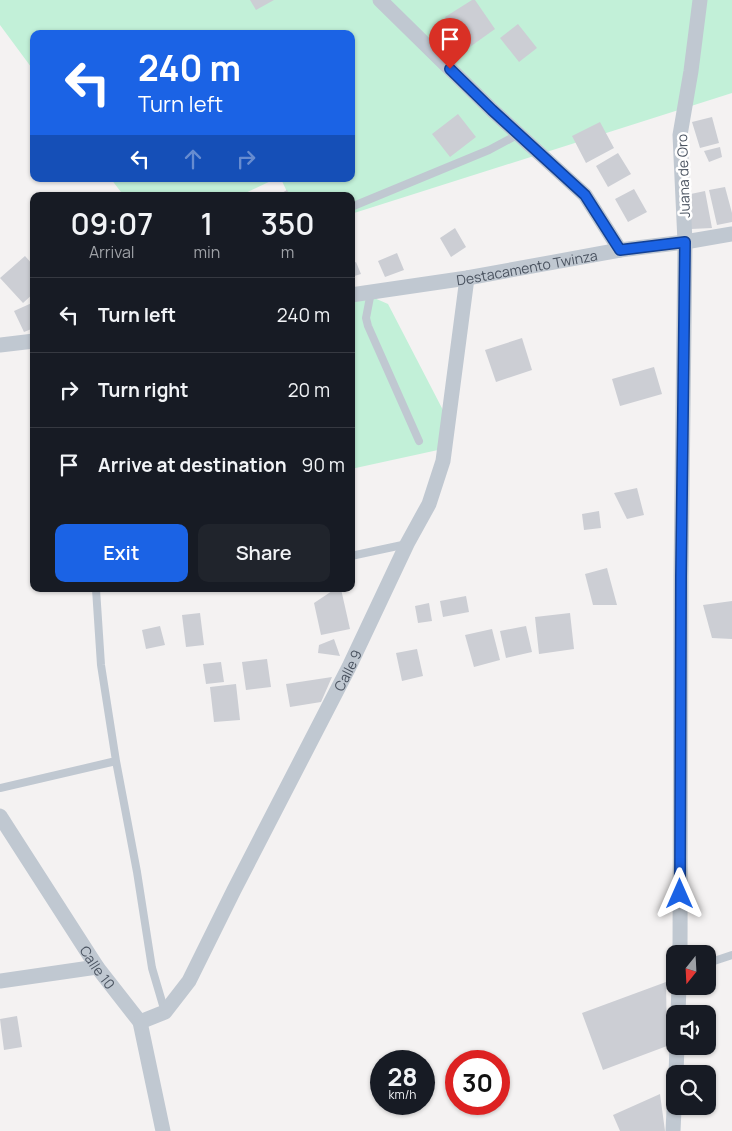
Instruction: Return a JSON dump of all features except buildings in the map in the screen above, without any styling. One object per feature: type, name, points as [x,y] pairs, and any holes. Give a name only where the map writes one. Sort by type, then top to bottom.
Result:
[{"type":"street","points":[[380,0],[492,110],[585,195],[620,250]]},
{"type":"street","name":"Juana de Oro","points":[[680,945],[681,577],[685,242],[680,135],[691,71],[700,0]]},
{"type":"street","name":"Destacamento Twinza","points":[[355,294],[467,278],[620,250],[732,234]]},
{"type":"street","name":"Calle 9","points":[[165,1012],[189,981],[349,667],[407,544],[429,504],[443,461],[467,278]]},
{"type":"street","points":[[0,345],[30,341]]},
{"type":"street","name":"Calle 10","points":[[0,816],[97,967],[140,1022],[163,1131]]},
{"type":"street","points":[[0,981],[97,967]]},
{"type":"street","points":[[140,1022],[165,1012]]},
{"type":"street","points":[[673,1131],[674,1115]]},
{"type":"lane","points":[[355,205],[489,150],[519,134]]},
{"type":"lane","points":[[371,292],[366,318],[368,326],[419,441]]},
{"type":"lane","points":[[355,555],[407,544]]},
{"type":"lane","points":[[96,592],[101,665],[116,761],[137,872],[152,968],[165,1012]]},
{"type":"lane","points":[[0,788],[116,761]]},
{"type":"lane","points":[[716,960],[732,955]]},
{"type":"green space","points":[[0,0],[732,0],[732,93],[355,213],[355,192],[287,192],[282,182],[355,182],[355,30],[30,30],[30,66],[0,25]]},
{"type":"green space","points":[[113,182],[269,182],[247,192],[121,192]]},
{"type":"green space","points":[[372,297],[388,304],[445,414],[438,450],[355,468],[355,300]]},
{"type":"route","points":[[450,69],[585,195],[620,250],[685,242],[680,894]]}]
